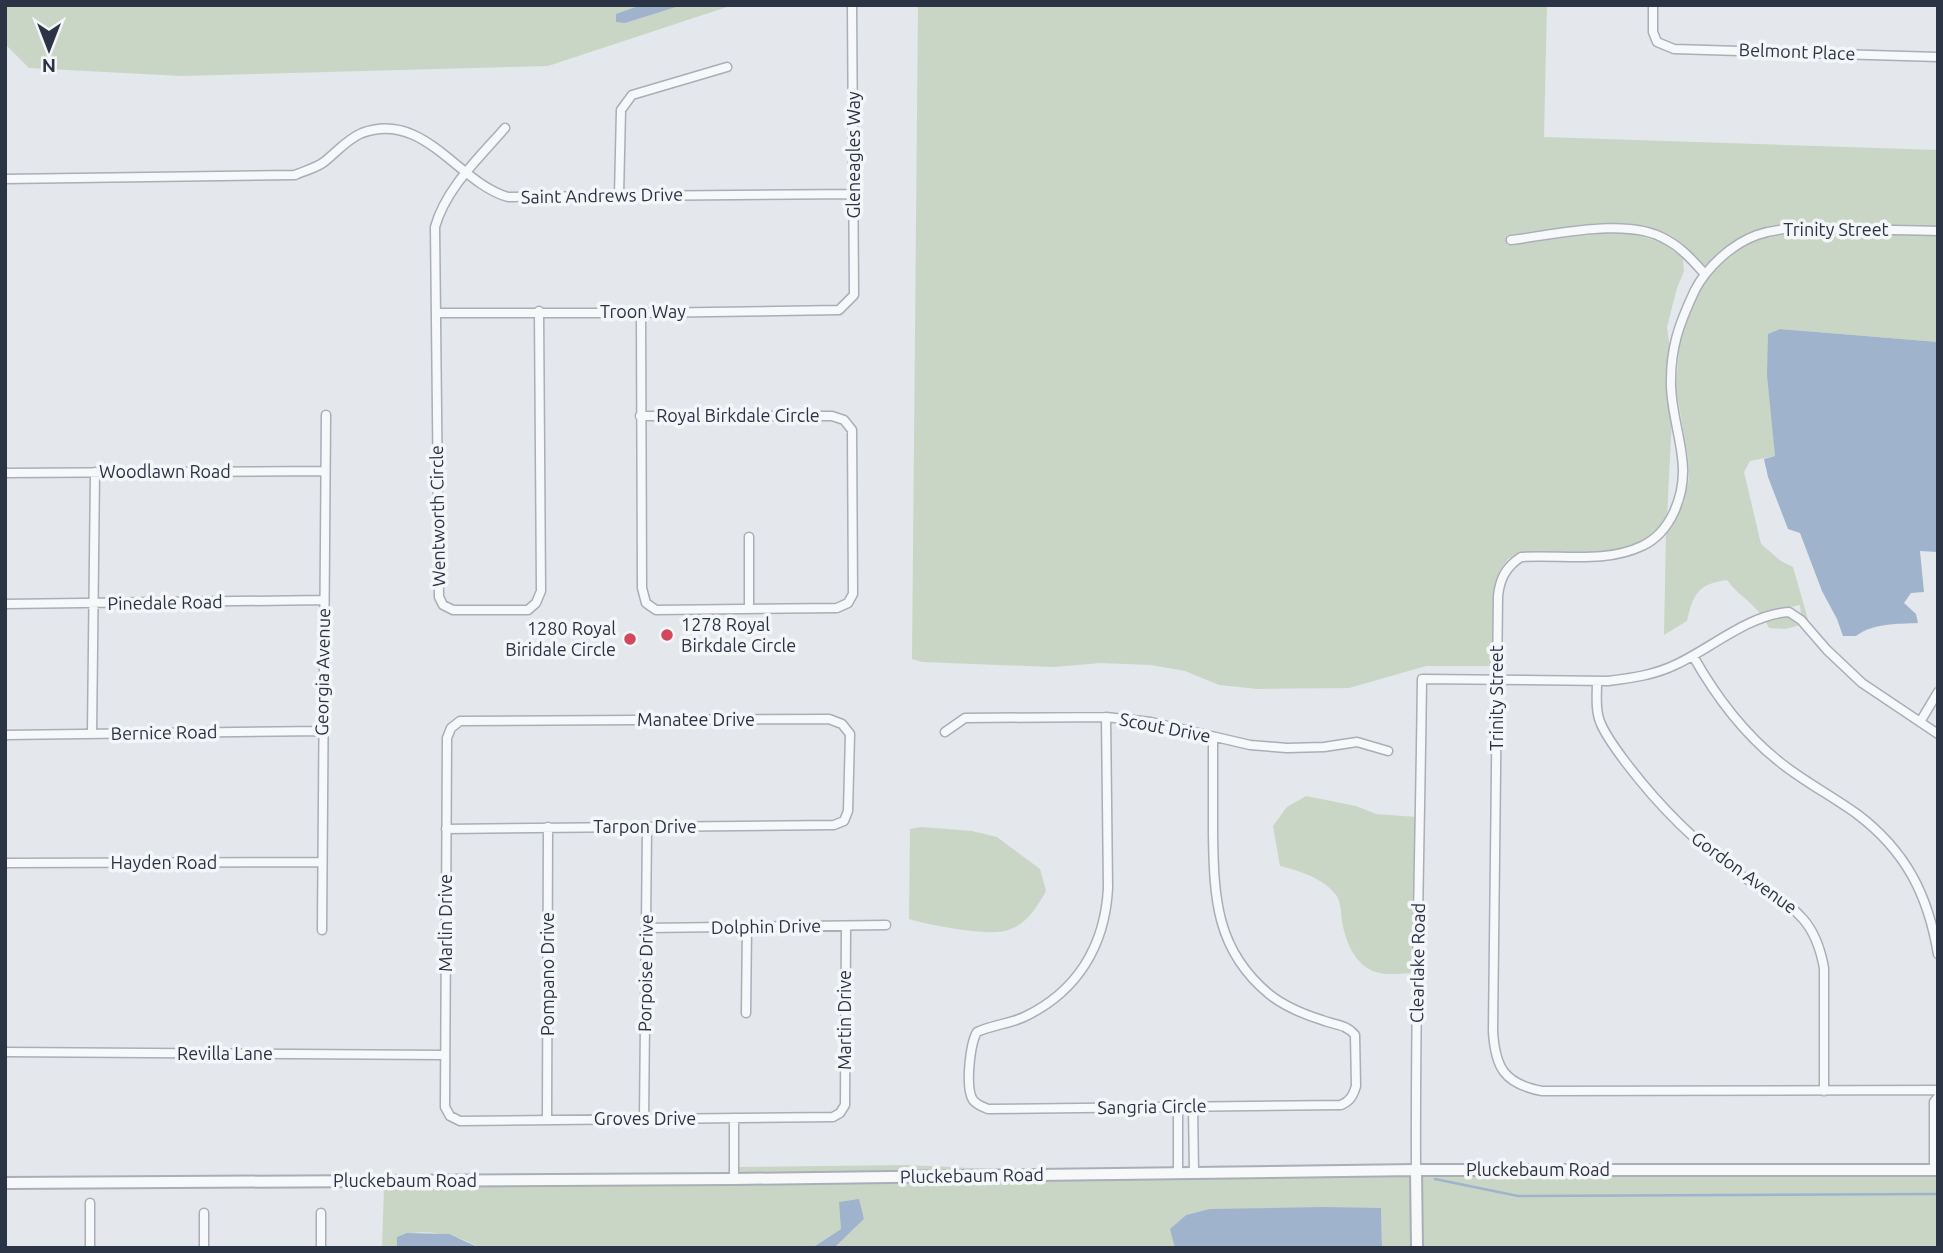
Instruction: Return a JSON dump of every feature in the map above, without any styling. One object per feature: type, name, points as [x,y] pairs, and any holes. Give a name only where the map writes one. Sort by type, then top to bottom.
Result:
[{"type":"street","name":"Gleneagles Way","points":[[848,302],[854,295],[852,5]]},
{"type":"street","name":"Belmont Place","points":[[1653,5],[1653,32],[1657,42],[1674,49],[1938,57]]},
{"type":"street","points":[[619,195],[621,110],[625,101],[632,95],[727,67]]},
{"type":"street","name":"Wentworth Circle","points":[[505,128],[466,171],[440,210],[435,227],[439,597],[443,605],[453,611],[528,610],[536,603],[541,591],[539,311]]},
{"type":"street","name":"Saint Andrews Drive","points":[[5,179],[295,175],[321,164],[359,134],[380,129],[404,131],[419,138],[491,192],[508,197],[854,194]]},
{"type":"street","points":[[1511,240],[1623,226],[1665,238],[1685,253],[1704,273]]},
{"type":"street","name":"Trinity Street","points":[[1938,231],[1798,228],[1756,235],[1739,244],[1704,273],[1678,327],[1671,389],[1684,478],[1680,500],[1659,536],[1622,553],[1596,557],[1521,557],[1510,564],[1504,573],[1498,596],[1493,1031],[1495,1055],[1501,1069],[1511,1080],[1526,1088],[1542,1091],[1938,1090]]},
{"type":"street","name":"Troon Way","points":[[436,313],[839,310],[848,302]]},
{"type":"street","name":"Royal Birkdale Circle","points":[[640,416],[832,416],[844,420],[852,430],[853,594],[848,603],[837,608],[656,610],[646,603],[642,588],[640,416],[641,313]]},
{"type":"street","name":"Georgia Avenue","points":[[322,930],[326,415]]},
{"type":"street","name":"Woodlawn Road","points":[[5,473],[325,471]]},
{"type":"street","points":[[92,734],[95,472]]},
{"type":"street","points":[[749,537],[749,608]]},
{"type":"street","name":"Pinedale Road","points":[[5,604],[324,600]]},
{"type":"street","points":[[1497,680],[1597,681],[1633,678],[1657,672],[1693,656],[1760,618],[1789,612],[1801,620],[1827,650],[1862,683],[1938,734]]},
{"type":"street","points":[[1693,656],[1727,708],[1778,762],[1858,815],[1898,852],[1921,891],[1930,915],[1938,954]]},
{"type":"street","name":"Clearlake Road","points":[[1417,1248],[1415,1049],[1419,974],[1422,679],[1497,680]]},
{"type":"street","name":"Gordon Avenue","points":[[1597,681],[1597,712],[1601,724],[1644,787],[1712,854],[1741,876],[1792,907],[1813,930],[1821,948],[1824,968],[1824,1091]]},
{"type":"street","points":[[1920,722],[1938,692]]},
{"type":"street","name":"Scout Drive","points":[[945,732],[965,718],[1106,717],[1151,722],[1250,745],[1324,747],[1357,742],[1388,751]]},
{"type":"street","name":"Sangria Circle","points":[[1106,717],[1108,888],[1107,909],[1100,935],[1088,960],[1067,988],[1044,1006],[1022,1018],[977,1032],[971,1046],[970,1092],[979,1106],[988,1109],[1341,1105],[1349,1101],[1356,1087],[1355,1035],[1351,1030],[1296,1010],[1271,995],[1251,976],[1222,927],[1214,885],[1213,738]]},
{"type":"street","name":"Manatee Drive","points":[[452,728],[460,721],[829,719],[842,724],[850,734],[848,811],[844,821]]},
{"type":"street","name":"Marlin Drive","points":[[450,1116],[445,1107],[446,829],[447,738],[452,728]]},
{"type":"street","name":"Bernice Road","points":[[5,735],[322,731]]},
{"type":"street","name":"Tarpon Drive","points":[[446,829],[834,825],[844,821]]},
{"type":"street","name":"Pompano Drive","points":[[547,1120],[548,827]]},
{"type":"street","name":"Porpoise Drive","points":[[644,1119],[647,828]]},
{"type":"street","name":"Hayden Road","points":[[5,863],[322,862]]},
{"type":"street","name":"Dolphin Drive","points":[[646,928],[886,925]]},
{"type":"street","name":"Martin Drive","points":[[840,1113],[845,1105],[846,926]]},
{"type":"street","points":[[746,1013],[747,927]]},
{"type":"street","name":"Revilla Lane","points":[[5,1052],[445,1055]]},
{"type":"street","points":[[1936,1170],[1934,1102],[1938,1097]]},
{"type":"street","points":[[1178,1107],[1178,1173]]},
{"type":"street","points":[[1193,1107],[1194,1173]]},
{"type":"street","name":"Groves Drive","points":[[450,1116],[460,1121],[833,1117],[840,1113]]},
{"type":"street","points":[[734,1118],[734,1179]]},
{"type":"street","name":"Pluckebaum Road","points":[[5,1183],[734,1179],[1416,1170],[1936,1170]]},
{"type":"street","points":[[90,1203],[90,1248]]},
{"type":"street","points":[[204,1213],[204,1248]]},
{"type":"street","points":[[321,1213],[321,1248]]},
{"type":"green space","points":[[5,5],[733,5],[548,66],[182,76],[29,68],[5,44]]},
{"type":"green space","points":[[918,5],[1547,5],[1544,137],[1938,150],[1938,342],[1780,329],[1773,425],[1775,456],[1750,461],[1744,472],[1761,544],[1781,561],[1793,567],[1809,623],[1785,629],[1769,628],[1766,622],[1801,614],[1800,605],[1760,613],[1727,580],[1709,584],[1698,592],[1687,621],[1664,635],[1666,533],[1684,502],[1689,478],[1676,388],[1682,328],[1707,276],[1741,248],[1757,240],[1798,233],[1889,236],[1890,226],[1802,223],[1768,226],[1740,238],[1704,266],[1683,244],[1668,234],[1651,227],[1610,223],[1507,235],[1507,245],[1623,231],[1663,243],[1683,258],[1684,271],[1667,327],[1670,351],[1667,389],[1672,418],[1667,516],[1656,532],[1640,542],[1621,548],[1596,552],[1521,552],[1508,559],[1495,584],[1493,666],[1426,666],[1349,688],[1258,689],[1219,685],[1185,671],[1151,665],[1100,663],[1054,667],[922,662],[912,659]]},
{"type":"green space","points":[[1306,796],[1356,806],[1376,814],[1416,817],[1414,973],[1381,973],[1362,964],[1349,944],[1343,928],[1340,904],[1331,889],[1303,873],[1280,866],[1273,826],[1287,807]]},
{"type":"green space","points":[[921,827],[972,831],[997,837],[1040,869],[1046,891],[1026,919],[1014,928],[999,932],[944,927],[909,919],[910,829]]},
{"type":"green space","points":[[907,1165],[1011,1170],[739,1174],[739,1167]]},
{"type":"green space","points":[[1411,1175],[1413,1248],[1382,1248],[1381,1208],[1209,1209],[1186,1215],[1171,1229],[1175,1248],[834,1248],[864,1219],[858,1199],[841,1229],[812,1248],[480,1248],[461,1239],[428,1232],[397,1237],[397,1248],[382,1248],[384,1186]]},
{"type":"green space","points":[[1420,1175],[1938,1175],[1938,1248],[1421,1248]]},
{"type":"water","points":[[641,5],[682,5],[625,23],[616,22],[616,14]]},
{"type":"water","points":[[1780,329],[1938,342],[1938,552],[1920,551],[1924,592],[1911,593],[1904,603],[1916,614],[1918,623],[1886,625],[1856,636],[1843,636],[1800,533],[1788,529],[1764,459],[1775,456],[1767,375],[1768,334]]},
{"type":"water","points":[[859,1199],[864,1219],[834,1248],[812,1248],[841,1229],[839,1202]]},
{"type":"water","points":[[1381,1208],[1382,1248],[1175,1248],[1170,1229],[1186,1215],[1209,1209]]},
{"type":"water","points":[[407,1233],[449,1234],[480,1248],[397,1248],[397,1237]]},
{"type":"waterway","points":[[1435,1179],[1518,1196],[1938,1194]]},
{"type":"place","name":"1278 Royal Birkdale Circle","points":[[667,635]]},
{"type":"place","name":"1280 Royal Biridale Circle","points":[[630,639]]}]
